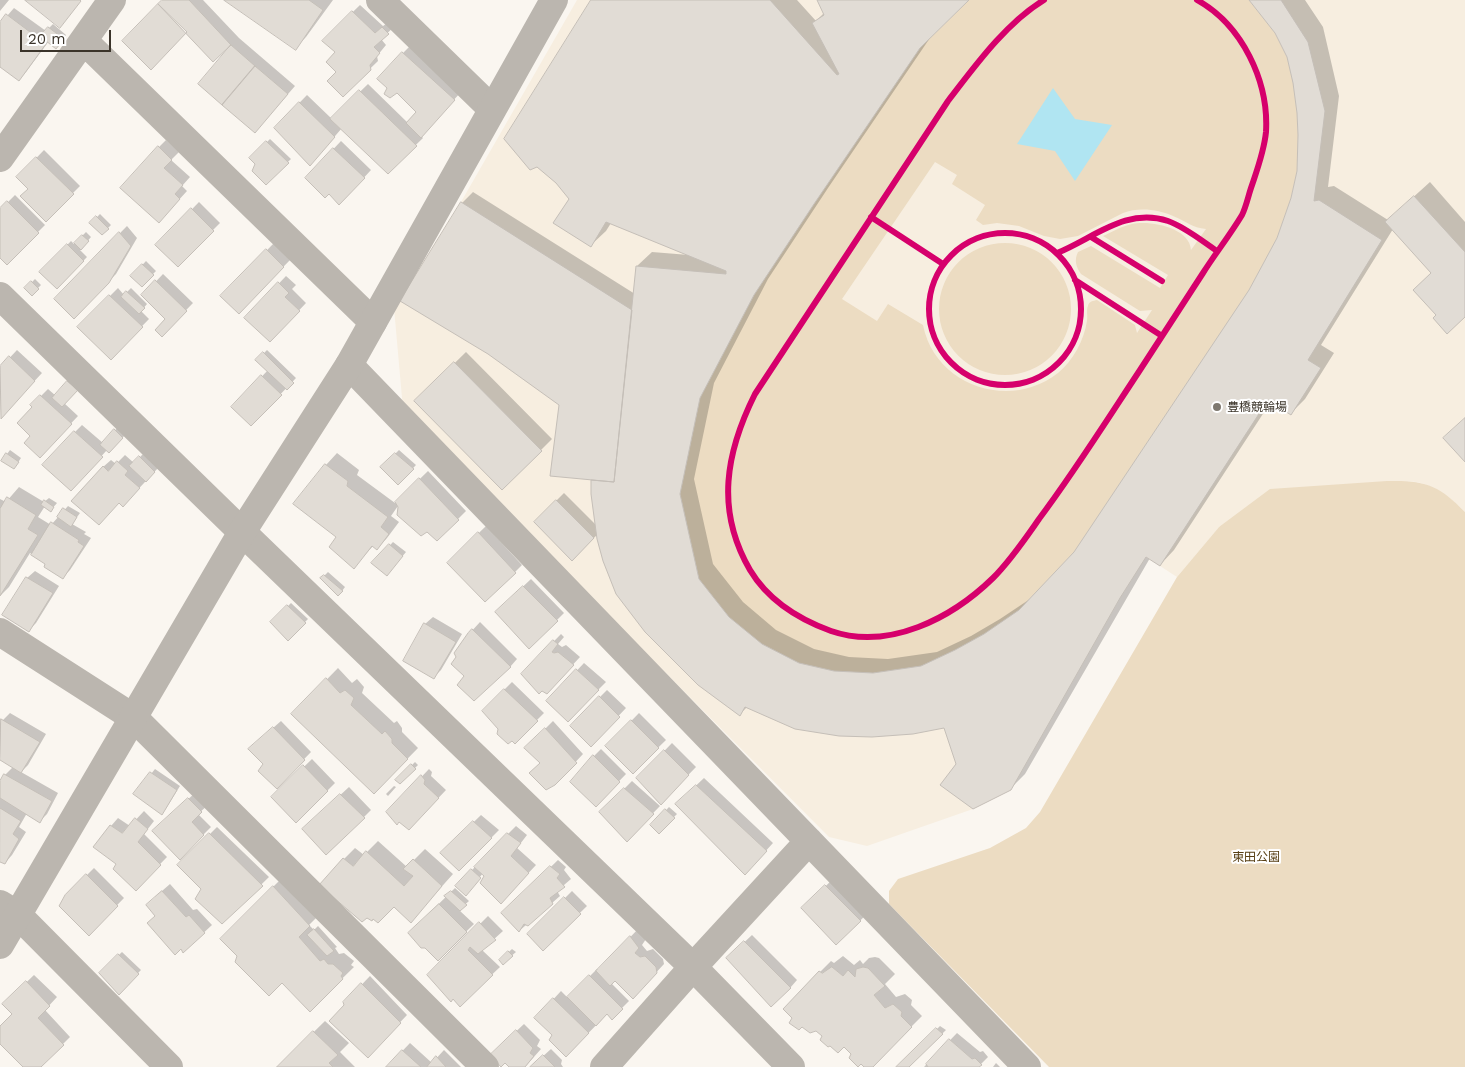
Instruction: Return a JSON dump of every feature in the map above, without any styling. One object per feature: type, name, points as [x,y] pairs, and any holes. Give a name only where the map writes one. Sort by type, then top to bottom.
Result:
[{"type":"street","points":[[380,0],[492,109]]},
{"type":"street","points":[[0,945],[9,909],[134,718],[242,532],[349,365],[554,0]]},
{"type":"street","points":[[0,158],[84,41],[109,1]]},
{"type":"street","points":[[84,41],[373,322]]},
{"type":"street","points":[[0,296],[693,967],[791,1067]]},
{"type":"street","points":[[349,365],[1027,1067]]},
{"type":"street","points":[[0,632],[134,718],[485,1067]]},
{"type":"street","points":[[604,1067],[809,841]]},
{"type":"street","points":[[9,909],[170,1067]]},
{"type":"shaded area","points":[[577,0],[1465,0],[1465,512],[1451,499],[1430,486],[1417,482],[1402,481],[1219,527],[1177,577],[1146,557],[1120,598],[1011,790],[973,809],[867,846],[829,837],[403,409],[394,308],[461,202]]},
{"type":"green space","points":[[969,0],[1249,0],[1275,33],[1287,57],[1297,113],[1297,171],[1291,198],[1277,238],[1249,290],[1074,552],[1019,610],[984,634],[955,650],[921,666],[873,673],[834,671],[799,663],[762,644],[729,617],[699,579],[680,494],[700,398],[754,295],[920,48]],"holes":[[[935,162],[957,175],[952,184],[985,205],[976,220],[983,225],[997,223],[1019,226],[1044,236],[1060,239],[1078,236],[1123,213],[1141,209],[1161,212],[1193,226],[1206,229],[1191,250],[1189,242],[1177,231],[1149,223],[1132,224],[1103,236],[1168,275],[1160,288],[1091,246],[1078,252],[1076,263],[1081,274],[1140,311],[1152,310],[1137,333],[1135,325],[1097,300],[1089,303],[1086,328],[1080,343],[1073,356],[1058,373],[1039,384],[1018,390],[997,391],[977,386],[958,377],[942,364],[930,346],[923,325],[888,304],[877,321],[842,299]]]},
{"type":"green space","points":[[1005,243],[1018,244],[1030,248],[1052,262],[1066,284],[1070,296],[1070,322],[1066,334],[1052,356],[1030,370],[1018,374],[1005,375],[992,374],[980,370],[958,356],[944,334],[940,322],[939,309],[940,296],[944,284],[958,262],[980,248],[992,244]]},
{"type":"green space","name":"東田公園","points":[[1387,481],[1422,483],[1430,486],[1439,490],[1465,512],[1465,1067],[1049,1067],[889,904],[889,891],[898,879],[990,848],[1026,828],[1040,812],[1177,577],[1219,527],[1270,489]]},
{"type":"water","points":[[1053,88],[1075,119],[1112,125],[1075,181],[1055,151],[1017,144]]},
{"type":"building","points":[[25,0],[80,0],[81,1],[60,28]]},
{"type":"building","points":[[162,0],[189,0],[231,45],[213,62],[158,4]]},
{"type":"building","points":[[224,0],[309,0],[323,10],[296,50]]},
{"type":"building","name":"豊橋競輪場","points":[[591,0],[770,0],[837,75],[839,74],[812,23],[824,15],[817,0],[969,0],[920,48],[754,295],[700,398],[680,494],[699,579],[729,617],[762,644],[799,663],[834,671],[873,673],[921,666],[955,650],[984,634],[1019,610],[1074,552],[1249,290],[1277,238],[1291,198],[1297,171],[1298,135],[1293,83],[1287,57],[1275,33],[1249,0],[1281,0],[1308,42],[1325,111],[1314,201],[1319,200],[1382,240],[1308,360],[1321,368],[1291,415],[1268,400],[1160,566],[1146,557],[1120,598],[1011,790],[973,809],[940,785],[956,764],[944,728],[913,734],[872,737],[839,736],[795,729],[745,707],[740,716],[698,685],[645,632],[616,594],[603,561],[597,539],[591,480],[614,482],[636,266],[726,274],[726,271],[606,222],[591,247],[553,223],[569,199],[556,183],[537,167],[530,170],[504,139]]},
{"type":"building","points":[[158,4],[187,32],[151,70],[122,41]]},
{"type":"building","points":[[352,11],[375,33],[382,27],[389,34],[374,47],[380,53],[370,65],[371,70],[343,97],[327,81],[336,72],[326,62],[335,52],[322,41]]},
{"type":"building","points":[[6,14],[46,44],[19,81],[0,67],[0,22]]},
{"type":"building","points":[[48,27],[64,39],[56,49],[40,36]]},
{"type":"building","points":[[231,45],[255,66],[222,105],[198,84]]},
{"type":"building","points":[[402,52],[455,100],[421,138],[406,123],[416,112],[397,93],[390,98],[384,94],[387,88],[377,79]]},
{"type":"building","points":[[255,66],[288,94],[255,133],[222,105]]},
{"type":"building","points":[[359,90],[417,146],[388,174],[330,119]]},
{"type":"building","points":[[299,102],[335,137],[310,166],[274,128]]},
{"type":"building","points":[[266,141],[289,163],[266,185],[252,171],[255,164],[249,158]]},
{"type":"building","points":[[158,146],[172,160],[164,168],[183,185],[175,194],[180,199],[159,223],[120,188]]},
{"type":"building","points":[[333,148],[365,178],[339,205],[329,194],[325,198],[305,178]]},
{"type":"building","points":[[36,157],[74,194],[46,222],[20,196],[28,189],[16,177]]},
{"type":"building","points":[[1414,196],[1465,252],[1465,317],[1447,334],[1433,318],[1436,315],[1413,290],[1431,273],[1385,222]]},
{"type":"building","points":[[7,201],[39,233],[7,265],[0,258],[0,208]]},
{"type":"building","points":[[461,202],[632,310],[614,482],[550,476],[559,405],[488,354],[400,301]]},
{"type":"building","points":[[191,208],[214,231],[178,267],[155,245]]},
{"type":"building","points":[[96,216],[109,229],[102,235],[89,223]]},
{"type":"building","points":[[119,232],[131,246],[109,283],[74,319],[54,299]]},
{"type":"building","points":[[82,235],[89,241],[81,250],[74,243]]},
{"type":"building","points":[[67,244],[84,261],[57,289],[39,272]]},
{"type":"building","points":[[266,249],[284,267],[239,314],[220,296]]},
{"type":"building","points":[[142,264],[154,275],[142,287],[130,276]]},
{"type":"building","points":[[155,280],[187,311],[162,337],[155,330],[165,319],[141,295]]},
{"type":"building","points":[[31,281],[39,289],[32,296],[24,288]]},
{"type":"building","points":[[278,282],[289,293],[285,297],[300,311],[270,342],[244,318]]},
{"type":"building","points":[[126,291],[145,308],[139,314],[121,297]]},
{"type":"building","points":[[109,295],[143,327],[111,360],[77,327]]},
{"type":"building","points":[[263,352],[294,383],[287,390],[255,360]]},
{"type":"building","points":[[9,356],[35,381],[1,419],[0,366]]},
{"type":"building","points":[[454,362],[542,451],[502,490],[414,401]]},
{"type":"building","points":[[261,375],[282,395],[251,426],[231,407]]},
{"type":"building","points":[[67,381],[78,390],[62,407],[52,398]]},
{"type":"building","points":[[40,395],[72,424],[40,458],[24,443],[30,436],[17,423]]},
{"type":"building","points":[[1465,418],[1465,462],[1443,438]]},
{"type":"building","points":[[114,429],[123,438],[109,453],[100,445]]},
{"type":"building","points":[[74,431],[103,457],[71,491],[42,465]]},
{"type":"building","points":[[6,453],[19,462],[14,469],[1,461]]},
{"type":"building","points":[[395,453],[414,469],[398,485],[380,467]]},
{"type":"building","points":[[139,456],[155,472],[146,482],[129,466]]},
{"type":"building","points":[[117,461],[128,471],[125,475],[140,488],[123,507],[119,503],[99,525],[71,501],[103,466],[108,471]]},
{"type":"building","points":[[325,464],[348,481],[347,486],[388,517],[381,527],[389,534],[377,550],[372,546],[354,569],[329,547],[336,537],[293,504]]},
{"type":"building","points":[[419,478],[459,520],[437,541],[427,532],[421,536],[397,515],[398,507],[395,502]]},
{"type":"building","points":[[7,497],[36,515],[28,529],[38,535],[0,596],[0,509]]},
{"type":"building","points":[[44,500],[54,507],[51,512],[41,505]]},
{"type":"building","points":[[556,500],[594,538],[572,561],[534,522]]},
{"type":"building","points":[[63,508],[77,517],[71,527],[57,517]]},
{"type":"building","points":[[51,522],[79,540],[78,542],[84,546],[63,579],[44,567],[45,564],[31,555]]},
{"type":"building","points":[[478,532],[516,573],[485,602],[447,563]]},
{"type":"building","points":[[389,544],[403,556],[387,576],[371,563]]},
{"type":"building","points":[[324,575],[343,591],[338,596],[320,578]]},
{"type":"building","points":[[26,577],[53,593],[29,632],[2,615]]},
{"type":"building","points":[[523,586],[558,621],[529,649],[495,612]]},
{"type":"building","points":[[287,605],[306,623],[288,641],[270,622]]},
{"type":"building","points":[[424,623],[456,642],[434,679],[403,661]]},
{"type":"building","points":[[472,629],[511,667],[474,701],[457,685],[464,676],[451,664],[456,657],[454,653]]},
{"type":"building","points":[[553,640],[558,644],[552,652],[558,652],[574,665],[547,694],[542,691],[539,694],[521,674]]},
{"type":"building","points":[[576,669],[599,690],[568,722],[546,701]]},
{"type":"building","points":[[326,678],[340,693],[345,690],[354,698],[351,705],[382,734],[385,731],[392,739],[392,743],[408,759],[374,794],[291,714]]},
{"type":"building","points":[[504,689],[538,721],[515,744],[512,741],[508,744],[497,734],[498,729],[482,711]]},
{"type":"building","points":[[599,696],[620,717],[591,747],[570,726]]},
{"type":"building","points":[[1,719],[40,742],[21,773],[0,760]]},
{"type":"building","points":[[631,720],[659,748],[633,774],[605,746]]},
{"type":"building","points":[[273,727],[305,760],[277,789],[258,771],[263,764],[248,749]]},
{"type":"building","points":[[545,728],[577,763],[555,785],[546,790],[529,773],[540,763],[524,748]]},
{"type":"building","points":[[664,750],[689,775],[661,805],[636,778]]},
{"type":"building","points":[[593,755],[620,782],[596,807],[570,782]]},
{"type":"building","points":[[411,764],[416,769],[400,784],[395,780]]},
{"type":"building","points":[[303,765],[328,791],[296,823],[271,797]]},
{"type":"building","points":[[150,772],[177,790],[162,815],[133,794]]},
{"type":"building","points":[[4,774],[52,801],[40,823],[0,798],[0,781]]},
{"type":"building","points":[[421,775],[425,780],[424,784],[439,798],[409,830],[399,822],[397,825],[386,812]]},
{"type":"building","points":[[696,785],[767,851],[745,875],[675,804]]},
{"type":"building","points":[[624,788],[654,814],[627,842],[599,812]]},
{"type":"building","points":[[340,794],[365,818],[326,855],[302,829]]},
{"type":"building","points":[[188,798],[202,812],[192,822],[204,835],[180,860],[152,831]]},
{"type":"building","points":[[0,808],[21,821],[13,834],[19,839],[5,864],[0,862]]},
{"type":"building","points":[[665,809],[675,818],[659,834],[650,825]]},
{"type":"building","points":[[135,818],[148,829],[138,842],[161,865],[136,891],[113,869],[116,864],[93,847],[110,825],[122,833]]},
{"type":"building","points":[[473,821],[492,838],[459,871],[440,853]]},
{"type":"building","points":[[209,833],[263,886],[222,924],[195,899],[201,889],[177,865]]},
{"type":"building","points":[[507,833],[521,843],[511,856],[529,873],[501,904],[480,883],[484,876],[474,867]]},
{"type":"building","points":[[366,851],[404,886],[413,876],[403,869],[413,859],[442,886],[411,923],[394,907],[378,923],[373,919],[372,921],[367,918],[362,922],[319,885],[343,858],[353,866]]},
{"type":"building","points":[[550,866],[560,874],[557,878],[565,887],[550,898],[553,904],[528,926],[524,924],[519,932],[501,913]]},
{"type":"building","points":[[471,869],[481,878],[466,896],[455,886]]},
{"type":"building","points":[[86,874],[118,906],[89,936],[59,906],[65,895]]},
{"type":"building","points":[[825,885],[861,921],[836,945],[801,908]]},
{"type":"building","points":[[273,886],[310,926],[299,937],[320,961],[324,959],[328,964],[333,964],[343,973],[341,976],[343,979],[310,1012],[282,983],[269,996],[235,962],[237,956],[220,939]]},
{"type":"building","points":[[162,891],[186,917],[189,915],[205,933],[183,953],[181,949],[175,955],[147,923],[155,916],[146,905]]},
{"type":"building","points":[[451,891],[467,905],[460,911],[444,896]]},
{"type":"building","points":[[564,897],[581,914],[543,951],[527,934]]},
{"type":"building","points":[[439,904],[467,932],[438,961],[425,948],[421,948],[408,933]]},
{"type":"building","points":[[479,922],[496,940],[478,954],[470,947],[468,950],[493,975],[460,1007],[453,999],[451,1002],[427,975]]},
{"type":"building","points":[[314,929],[334,951],[327,956],[307,935]]},
{"type":"building","points":[[630,936],[639,948],[635,953],[640,957],[645,956],[656,967],[657,973],[633,999],[615,981],[610,986],[596,971]]},
{"type":"building","points":[[744,941],[791,988],[771,1007],[726,958]]},
{"type":"building","points":[[508,951],[513,956],[503,965],[499,960]]},
{"type":"building","points":[[118,954],[139,974],[119,995],[99,973]]},
{"type":"building","points":[[832,967],[843,976],[848,970],[855,977],[856,969],[868,968],[885,986],[874,995],[885,1008],[893,1004],[902,1012],[901,1016],[912,1027],[873,1067],[864,1067],[861,1064],[858,1067],[849,1058],[851,1054],[844,1047],[838,1053],[820,1040],[822,1036],[816,1031],[810,1033],[802,1027],[799,1030],[789,1023],[792,1018],[783,1009],[819,971],[822,973]]},
{"type":"building","points":[[589,975],[623,1009],[612,1020],[607,1014],[596,1026],[567,997]]},
{"type":"building","points":[[26,981],[50,1006],[38,1018],[64,1045],[41,1067],[23,1067],[0,1044],[0,1026],[12,1014],[2,1004]]},
{"type":"building","points":[[361,983],[401,1023],[368,1058],[329,1021],[344,1005],[343,1002]]},
{"type":"building","points":[[553,998],[589,1033],[566,1057],[549,1040],[552,1035],[534,1018]]},
{"type":"building","points":[[936,1028],[943,1034],[909,1067],[896,1067]]},
{"type":"building","points":[[516,1030],[533,1048],[530,1053],[534,1056],[525,1067],[509,1067],[505,1063],[501,1067],[490,1055]]},
{"type":"building","points":[[313,1031],[338,1055],[329,1063],[333,1067],[277,1067]]},
{"type":"building","points":[[949,1039],[982,1065],[979,1067],[928,1067],[926,1064]]},
{"type":"building","points":[[402,1050],[421,1067],[386,1067]]},
{"type":"building","points":[[543,1055],[555,1067],[530,1067]]},
{"type":"building","points":[[436,1056],[446,1067],[427,1067]]},
{"type":"cycle path","points":[[1044,0],[1004,33],[948,101],[755,394],[737,438],[731,459],[728,481],[732,525],[739,548],[757,581],[775,599],[807,621],[831,631],[853,636],[875,637],[897,634],[939,618],[977,593],[993,578],[1006,564],[1078,464],[1242,215],[1260,161],[1265,139],[1266,113],[1263,93],[1250,56],[1239,39],[1227,24],[1197,0]]},
{"type":"cycle path","points":[[871,217],[943,264]]},
{"type":"cycle path","points":[[1057,253],[1111,226],[1138,218],[1168,221],[1193,234],[1217,251]]},
{"type":"cycle path","points":[[1005,233],[1034,239],[1059,255],[1075,280],[1081,309],[1075,338],[1059,363],[1034,379],[1005,385],[976,379],[951,363],[935,338],[929,309],[935,280],[951,255],[976,239],[1005,233]]},
{"type":"cycle path","points":[[1091,237],[1162,281]]},
{"type":"cycle path","points":[[1075,280],[1162,336]]},
{"type":"place","name":"豊橋競輪場","points":[[1217,407]]}]
